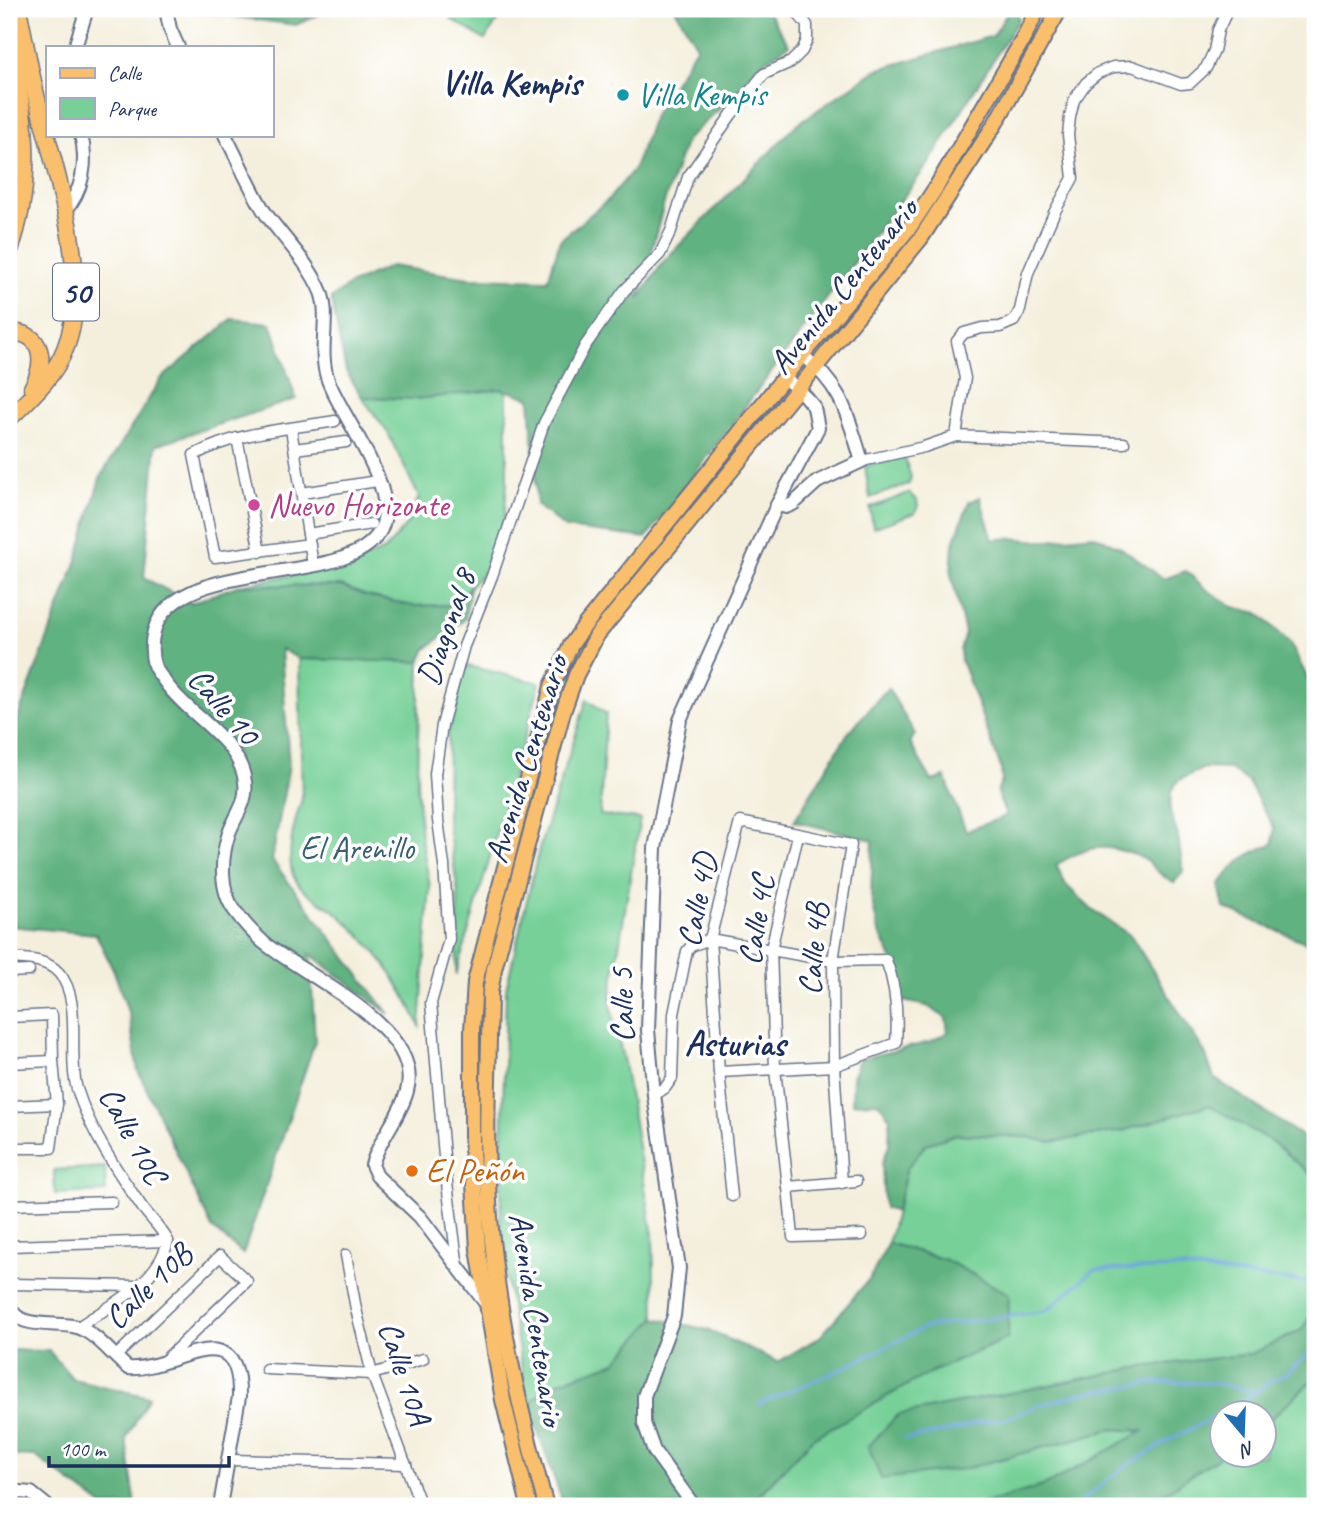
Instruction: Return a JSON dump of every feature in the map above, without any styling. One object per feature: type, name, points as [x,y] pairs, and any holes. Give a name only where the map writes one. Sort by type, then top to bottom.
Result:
[{"type":"highway","name":"50","points":[[18,9],[46,133]]},
{"type":"highway","name":"50","points":[[9,39],[23,113],[27,161],[19,221],[9,253]]},
{"type":"highway","name":"50","points":[[10,417],[56,366],[65,348],[74,317],[76,278],[47,136]]},
{"type":"highway","points":[[9,333],[21,333],[31,338],[39,348],[41,358],[37,379],[10,417]]},
{"type":"main road","name":"Avenida Centenario","points":[[529,1506],[503,1400],[485,1303],[475,1211],[472,1030],[475,982],[550,694],[572,645],[585,625],[802,355],[909,228],[935,190],[1034,21],[1038,9]]},
{"type":"main road","name":"Avenida Centenario","points":[[546,1506],[529,1445],[506,1331],[492,1233],[487,1157],[491,981],[563,712],[576,675],[597,635],[921,238],[995,124],[1060,9]]},
{"type":"main road","points":[[864,281],[877,292]]},
{"type":"street","points":[[75,46],[87,9]]},
{"type":"street","points":[[166,9],[170,29],[178,46]]},
{"type":"street","name":"Diagonal 8","points":[[458,1268],[445,1168],[431,1003],[449,940],[435,774],[442,725],[464,646],[492,576],[544,422],[585,346],[624,291],[660,254],[671,231],[688,177],[731,115],[764,74],[791,62],[802,51],[807,40],[807,25],[794,9]]},
{"type":"street","points":[[956,436],[965,378],[957,341],[964,333],[1000,327],[1014,321],[1020,310],[1028,273],[1054,213],[1073,178],[1068,135],[1074,100],[1092,78],[1113,67],[1132,66],[1181,84],[1190,83],[1206,68],[1228,9]]},
{"type":"street","points":[[64,212],[80,187],[85,164],[81,136]]},
{"type":"street","name":"Calle 10","points":[[226,136],[260,204],[313,276],[322,295],[322,358],[329,382],[380,483],[386,503],[383,524],[375,539],[365,548],[313,565],[225,581],[174,601],[163,612],[156,626],[152,641],[154,666],[172,692],[232,749],[241,765],[246,783],[245,802],[229,833],[223,862],[225,887],[233,909],[262,941],[371,1016],[399,1045],[408,1067],[407,1090],[393,1122],[377,1147],[372,1165],[377,1176],[421,1217],[506,1331]]},
{"type":"street","points":[[802,355],[828,377],[838,394],[862,461]]},
{"type":"street","name":"Calle 5","points":[[694,1506],[654,1451],[644,1423],[644,1396],[674,1316],[679,1268],[654,1095],[647,1007],[656,848],[680,720],[777,505],[818,428],[814,407],[798,388],[784,379]]},
{"type":"street","points":[[335,421],[237,438],[213,445],[194,456],[215,557],[260,552],[371,524]]},
{"type":"street","points":[[291,429],[313,565]]},
{"type":"street","points":[[777,505],[786,507],[793,504],[817,482],[862,461],[924,447],[956,436],[1124,443]]},
{"type":"street","points":[[237,438],[260,552]]},
{"type":"street","points":[[295,449],[346,442]]},
{"type":"street","points":[[302,493],[377,481]]},
{"type":"street","name":"Calle 4D","points":[[732,1196],[719,1072],[710,939],[740,822],[798,835]]},
{"type":"street","name":"Calle 4B","points":[[798,835],[851,845],[833,961],[834,1066],[842,1183]]},
{"type":"street","name":"Calle 4C","points":[[798,835],[771,949],[775,1069],[793,1237],[862,1235]]},
{"type":"street","points":[[654,1095],[665,1088],[672,1078],[674,1014],[687,951],[691,946],[710,939],[833,961],[886,960],[892,976],[897,1022],[896,1043],[834,1066],[719,1072]]},
{"type":"street","name":"Calle 10C","points":[[9,958],[35,960],[59,973],[68,989],[74,1023],[72,1059],[77,1088],[107,1151],[168,1241]]},
{"type":"street","points":[[9,972],[29,971]]},
{"type":"street","points":[[9,1017],[52,1015],[57,1104],[51,1148],[9,1148]]},
{"type":"street","points":[[9,1063],[53,1061]]},
{"type":"street","points":[[9,1106],[57,1104]]},
{"type":"street","points":[[788,1185],[856,1181]]},
{"type":"street","points":[[9,1205],[112,1202]]},
{"type":"street","points":[[9,1246],[168,1241],[164,1256],[150,1276],[78,1327]]},
{"type":"street","name":"Calle 10A","points":[[346,1255],[372,1374],[421,1506]]},
{"type":"street","name":"Calle 10B","points":[[115,1357],[220,1256],[247,1280],[162,1362]]},
{"type":"street","points":[[9,1284],[139,1286]]},
{"type":"street","points":[[11,1313],[32,1322],[78,1327],[128,1368],[137,1369],[203,1350],[216,1350],[227,1354],[233,1361],[239,1384],[239,1397],[220,1506]]},
{"type":"street","points":[[266,1369],[372,1374],[422,1359]]},
{"type":"street","points":[[229,1460],[406,1464]]},
{"type":"street","points":[[9,1492],[31,1493],[47,1506]]},
{"type":"street","points":[[9,1501],[14,1506]]},
{"type":"green space","points":[[174,9],[330,9],[296,25]]},
{"type":"green space","points":[[457,9],[505,9],[485,40],[451,19]]},
{"type":"green space","points":[[675,9],[766,9],[789,45],[760,64],[732,97],[686,140],[664,203],[639,299],[663,262],[796,125],[876,70],[993,36],[1010,9],[1015,9],[1019,19],[927,166],[646,538],[565,528],[537,505],[530,398],[502,389],[416,399],[362,397],[346,371],[331,299],[349,285],[391,266],[469,278],[548,280],[560,240],[609,199],[634,169],[654,115],[697,46]]},
{"type":"green space","points":[[232,319],[271,323],[296,399],[156,445],[144,578],[191,603],[239,585],[341,586],[364,595],[413,606],[451,605],[470,588],[465,619],[426,649],[420,662],[299,659],[281,649],[289,765],[272,860],[389,1014],[310,954],[315,1041],[243,1254],[212,1228],[138,1071],[129,1015],[114,971],[96,934],[9,926],[9,741],[78,557],[100,478],[161,379]]},
{"type":"green space","points":[[502,389],[507,391],[507,483],[504,522],[486,570],[451,605],[413,606],[364,595],[341,586],[239,585],[348,565],[385,550],[407,524],[419,497],[388,433],[362,397],[416,399]]},
{"type":"green space","points":[[904,456],[911,477],[909,484],[870,498],[865,466]]},
{"type":"green space","points":[[909,493],[917,500],[915,513],[873,528],[870,508]]},
{"type":"green space","points":[[980,497],[993,540],[1010,538],[1040,541],[1093,535],[1120,547],[1164,579],[1186,571],[1206,589],[1233,607],[1258,613],[1290,643],[1315,693],[1315,939],[1312,945],[1224,908],[1219,885],[1242,859],[1273,844],[1274,828],[1248,782],[1230,769],[1204,768],[1179,780],[1171,791],[1170,812],[1178,836],[1183,871],[1174,883],[1142,858],[1108,848],[1083,851],[1056,865],[1066,885],[1091,909],[1131,936],[1205,1053],[1214,1078],[1315,1145],[1315,1178],[1271,1141],[1208,1105],[1122,1131],[1050,1142],[1028,1137],[956,1134],[926,1144],[907,1168],[896,1212],[884,1208],[882,1164],[889,1145],[890,1118],[878,1102],[852,1103],[853,1077],[859,1059],[930,1042],[948,1032],[946,1018],[927,1006],[902,1001],[895,965],[878,929],[871,896],[873,840],[794,821],[848,733],[888,688],[915,734],[910,743],[932,781],[945,777],[966,831],[1006,816],[997,791],[1002,781],[1001,768],[961,660],[960,650],[965,633],[951,574],[953,545],[969,502]]},
{"type":"green space","name":"El Arenillo","points":[[299,659],[420,662],[417,783],[421,837],[430,886],[420,1026],[404,994],[376,953],[353,927],[303,890],[293,876],[291,842],[302,799]]},
{"type":"green space","points":[[464,665],[540,683],[456,975],[458,893],[447,819],[448,733]]},
{"type":"green space","points":[[587,699],[606,714],[600,815],[640,819],[610,1001],[624,1063],[653,1235],[655,1318],[616,1362],[553,1384],[528,1404],[500,1242],[506,989],[539,849]]},
{"type":"green space","points":[[1208,1105],[1271,1141],[1315,1178],[1315,1214],[1307,1219],[1315,1235],[1315,1308],[1302,1330],[1251,1354],[1141,1367],[898,1415],[964,1469],[1112,1429],[1145,1431],[1046,1485],[976,1506],[769,1506],[761,1493],[813,1438],[929,1373],[1008,1338],[946,1260],[888,1243],[907,1168],[926,1144],[957,1134],[1028,1137],[1050,1142],[1122,1131]]},
{"type":"green space","points":[[105,1167],[106,1192],[55,1194],[54,1170]]},
{"type":"green space","points":[[888,1243],[946,1260],[1009,1294],[1008,1338],[929,1373],[813,1438],[748,1506],[564,1506],[528,1404],[553,1384],[616,1362],[655,1318],[708,1330],[778,1362],[821,1336],[871,1277]]},
{"type":"green space","points":[[1315,1308],[1315,1378],[1278,1412],[1278,1400],[1208,1400],[1208,1464],[1144,1506],[976,1506],[1046,1485],[1143,1431],[1112,1429],[964,1469],[881,1479],[868,1446],[898,1415],[1141,1367],[1251,1354],[1302,1330]]},
{"type":"green space","points":[[9,1350],[49,1351],[73,1379],[149,1397],[126,1439],[136,1506],[103,1506],[35,1456],[9,1456]]},
{"type":"green space","points":[[1315,1378],[1315,1506],[1144,1506],[1208,1464],[1208,1470],[1278,1470],[1278,1412]]},
{"type":"waterway","points":[[759,1404],[839,1370],[926,1327],[1046,1311],[1094,1270],[1184,1268],[1315,1283]]},
{"type":"waterway","points":[[1075,1506],[1123,1468],[1171,1439],[1246,1400],[1268,1382],[1283,1376],[1315,1349]]},
{"type":"waterway","points":[[905,1439],[1008,1418],[1040,1405],[1083,1393],[1159,1382],[1214,1383],[1256,1392]]},
{"type":"place","name":"Villa Kempis","points":[[623,95]]},
{"type":"place","name":"Nuevo Horizonte","points":[[254,505]]},
{"type":"place","name":"El Peñón","points":[[412,1171]]},
{"type":"district","name":"Villa Kempis","points":[[511,83]]},
{"type":"district","name":"Asturias","points":[[735,1043]]}]
